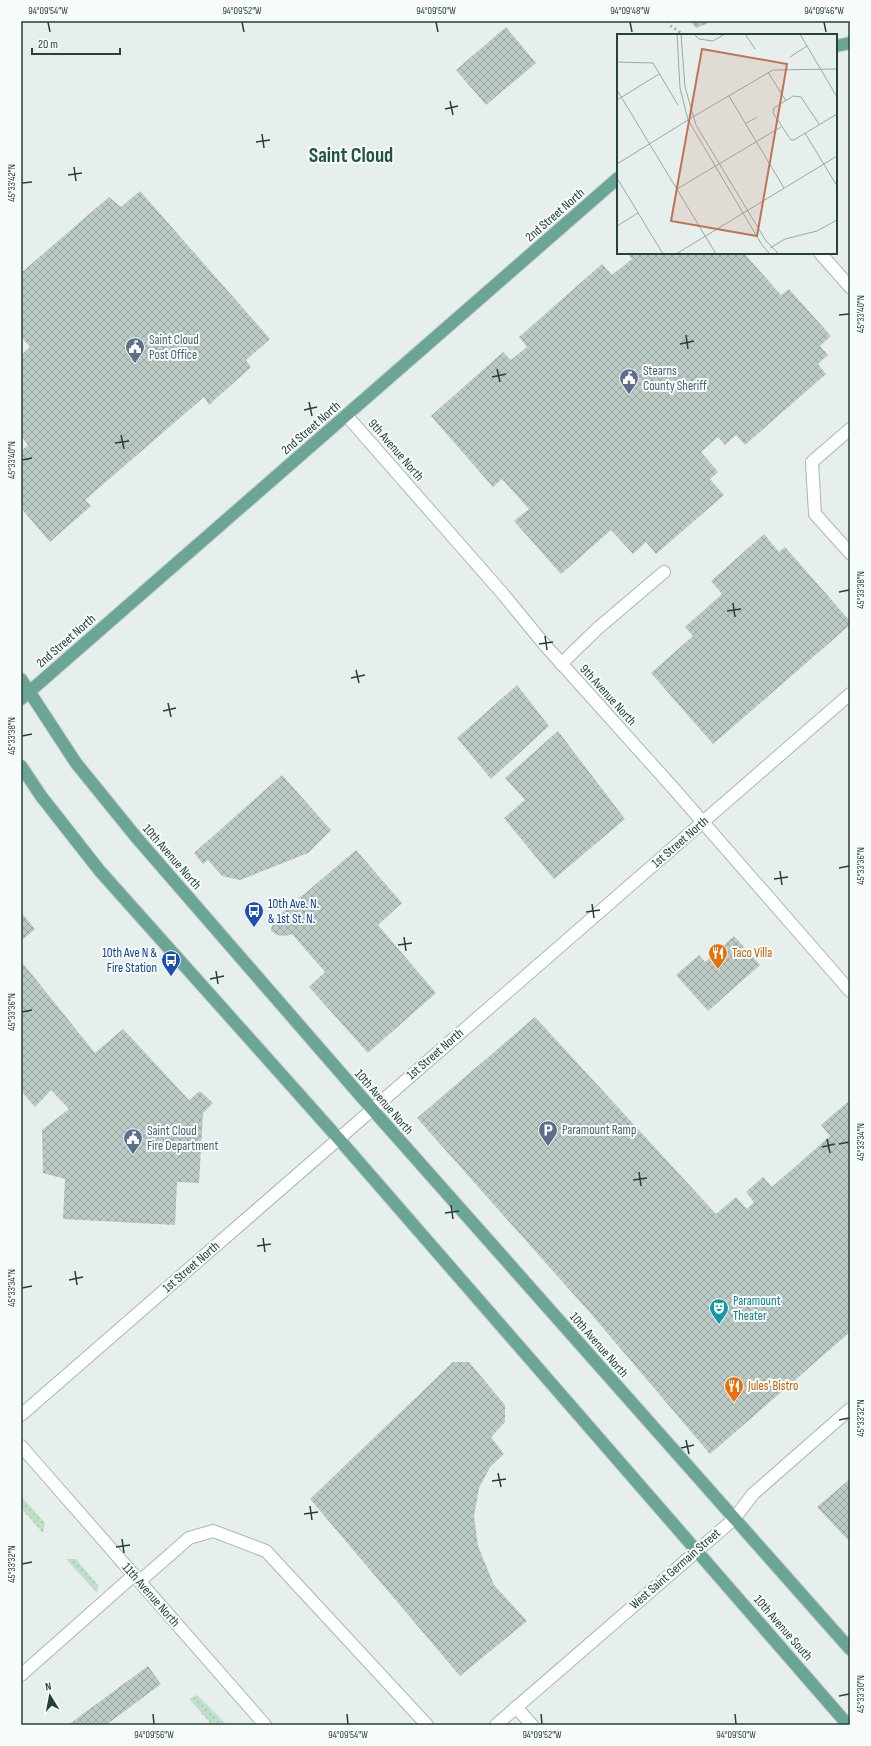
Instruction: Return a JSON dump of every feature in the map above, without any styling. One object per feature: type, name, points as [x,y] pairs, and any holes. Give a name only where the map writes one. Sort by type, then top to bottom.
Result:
[{"type":"main road","points":[[837,46],[850,43]]},
{"type":"main road","name":"2nd Street North","points":[[25,695],[347,416],[617,179]]},
{"type":"main road","points":[[21,679],[25,695]]},
{"type":"main road","name":"10th Avenue North","points":[[25,695],[76,763],[136,837],[372,1109],[734,1518]]},
{"type":"main road","points":[[21,766],[41,796],[99,870],[338,1138],[697,1550]]},
{"type":"main road","points":[[734,1518],[850,1649]]},
{"type":"main road","name":"10th Avenue South","points":[[697,1550],[848,1725]]},
{"type":"street","points":[[821,254],[850,287]]},
{"type":"street","name":"9th Avenue North","points":[[347,416],[503,594],[561,664],[850,991]]},
{"type":"street","points":[[850,429],[812,462],[815,514],[850,553]]},
{"type":"street","points":[[561,664],[597,629],[664,572]]},
{"type":"street","name":"1st Street North","points":[[21,1415],[850,694]]},
{"type":"street","name":"West Saint Germain Street","points":[[496,1725],[734,1518],[753,1494],[850,1409]]},
{"type":"street","name":"11th Avenue North","points":[[21,1446],[265,1725]]},
{"type":"street","points":[[21,1675],[137,1578],[189,1538],[214,1531],[266,1551],[427,1725]]},
{"type":"street","points":[[516,1708],[532,1725]]},
{"type":"path","points":[[668,21],[671,26],[683,34]]},
{"type":"green space","points":[[21,1496],[45,1523],[43,1533],[21,1508]]},
{"type":"green space","points":[[66,1559],[76,1559],[98,1585],[97,1593]]},
{"type":"green space","points":[[197,1695],[227,1725],[212,1725],[189,1699]]},
{"type":"building","points":[[690,21],[713,21],[696,28]]},
{"type":"building","points":[[506,27],[536,63],[486,105],[456,70]]},
{"type":"building","name":"Saint Cloud Post Office","points":[[140,191],[270,339],[246,360],[251,367],[209,405],[204,397],[85,500],[91,506],[50,542],[21,508],[21,451],[28,445],[21,436],[21,355],[30,347],[21,337],[21,273],[109,197],[121,207]]},
{"type":"building","name":"Stearns County Sheriff","points":[[628,254],[745,254],[781,295],[789,289],[831,336],[820,346],[828,355],[818,364],[826,374],[745,445],[736,435],[725,445],[718,437],[701,452],[718,472],[710,479],[724,495],[656,554],[646,542],[633,554],[611,530],[561,574],[514,521],[529,509],[502,479],[493,487],[431,416],[503,352],[511,360],[527,347],[519,337],[602,264],[612,275],[632,259]]},
{"type":"building","points":[[764,534],[779,552],[785,547],[850,621],[850,625],[713,744],[651,673],[693,636],[685,627],[722,594],[711,581]]},
{"type":"building","points":[[517,685],[549,726],[491,779],[457,738]]},
{"type":"building","points":[[558,731],[625,819],[554,879],[504,818],[525,800],[505,778]]},
{"type":"building","points":[[282,775],[331,830],[308,853],[240,880],[222,876],[208,860],[203,864],[194,853]]},
{"type":"building","points":[[356,850],[402,903],[378,925],[436,993],[368,1053],[309,987],[325,972],[292,934],[285,936],[277,935],[271,931],[272,924],[276,918]]},
{"type":"building","points":[[21,912],[35,929],[21,941]]},
{"type":"building","name":"Taco Villa","points":[[734,936],[760,965],[708,1011],[676,975],[699,955],[705,962]]},
{"type":"building","name":"Saint Cloud Fire Department","points":[[21,961],[95,1053],[123,1029],[189,1100],[200,1091],[213,1103],[203,1113],[199,1183],[177,1182],[175,1225],[63,1219],[65,1179],[43,1173],[42,1130],[69,1109],[51,1090],[35,1107],[21,1091]]},
{"type":"building","points":[[535,1017],[716,1214],[736,1197],[747,1209],[754,1202],[746,1192],[763,1177],[772,1187],[830,1136],[821,1125],[850,1100],[850,1332],[710,1454],[592,1315],[417,1118]]},
{"type":"building","points":[[453,1362],[469,1362],[505,1405],[505,1422],[491,1437],[504,1454],[490,1467],[479,1488],[474,1516],[478,1546],[494,1585],[527,1621],[460,1676],[310,1499]]},
{"type":"building","points":[[850,1479],[850,1542],[817,1507]]},
{"type":"building","points":[[148,1666],[161,1684],[106,1725],[68,1725]]},
{"type":"place","name":"Saint Cloud Post Office","points":[[135,364]]},
{"type":"place","name":"Stearns County Sheriff","points":[[629,395]]},
{"type":"place","name":"10th Ave. N. & 1st St. N.","points":[[254,928]]},
{"type":"place","name":"Taco Villa","points":[[718,970]]},
{"type":"place","name":"10th Ave N & Fire Station","points":[[171,977]]},
{"type":"place","name":"Paramount Ramp","points":[[548,1147]]},
{"type":"place","name":"Saint Cloud Fire Department","points":[[133,1155]]},
{"type":"place","name":"Paramount Theater","points":[[719,1325]]},
{"type":"place","name":"Jules' Bistro","points":[[734,1403]]},
{"type":"district","name":"Saint Cloud","points":[[351,155]]}]
